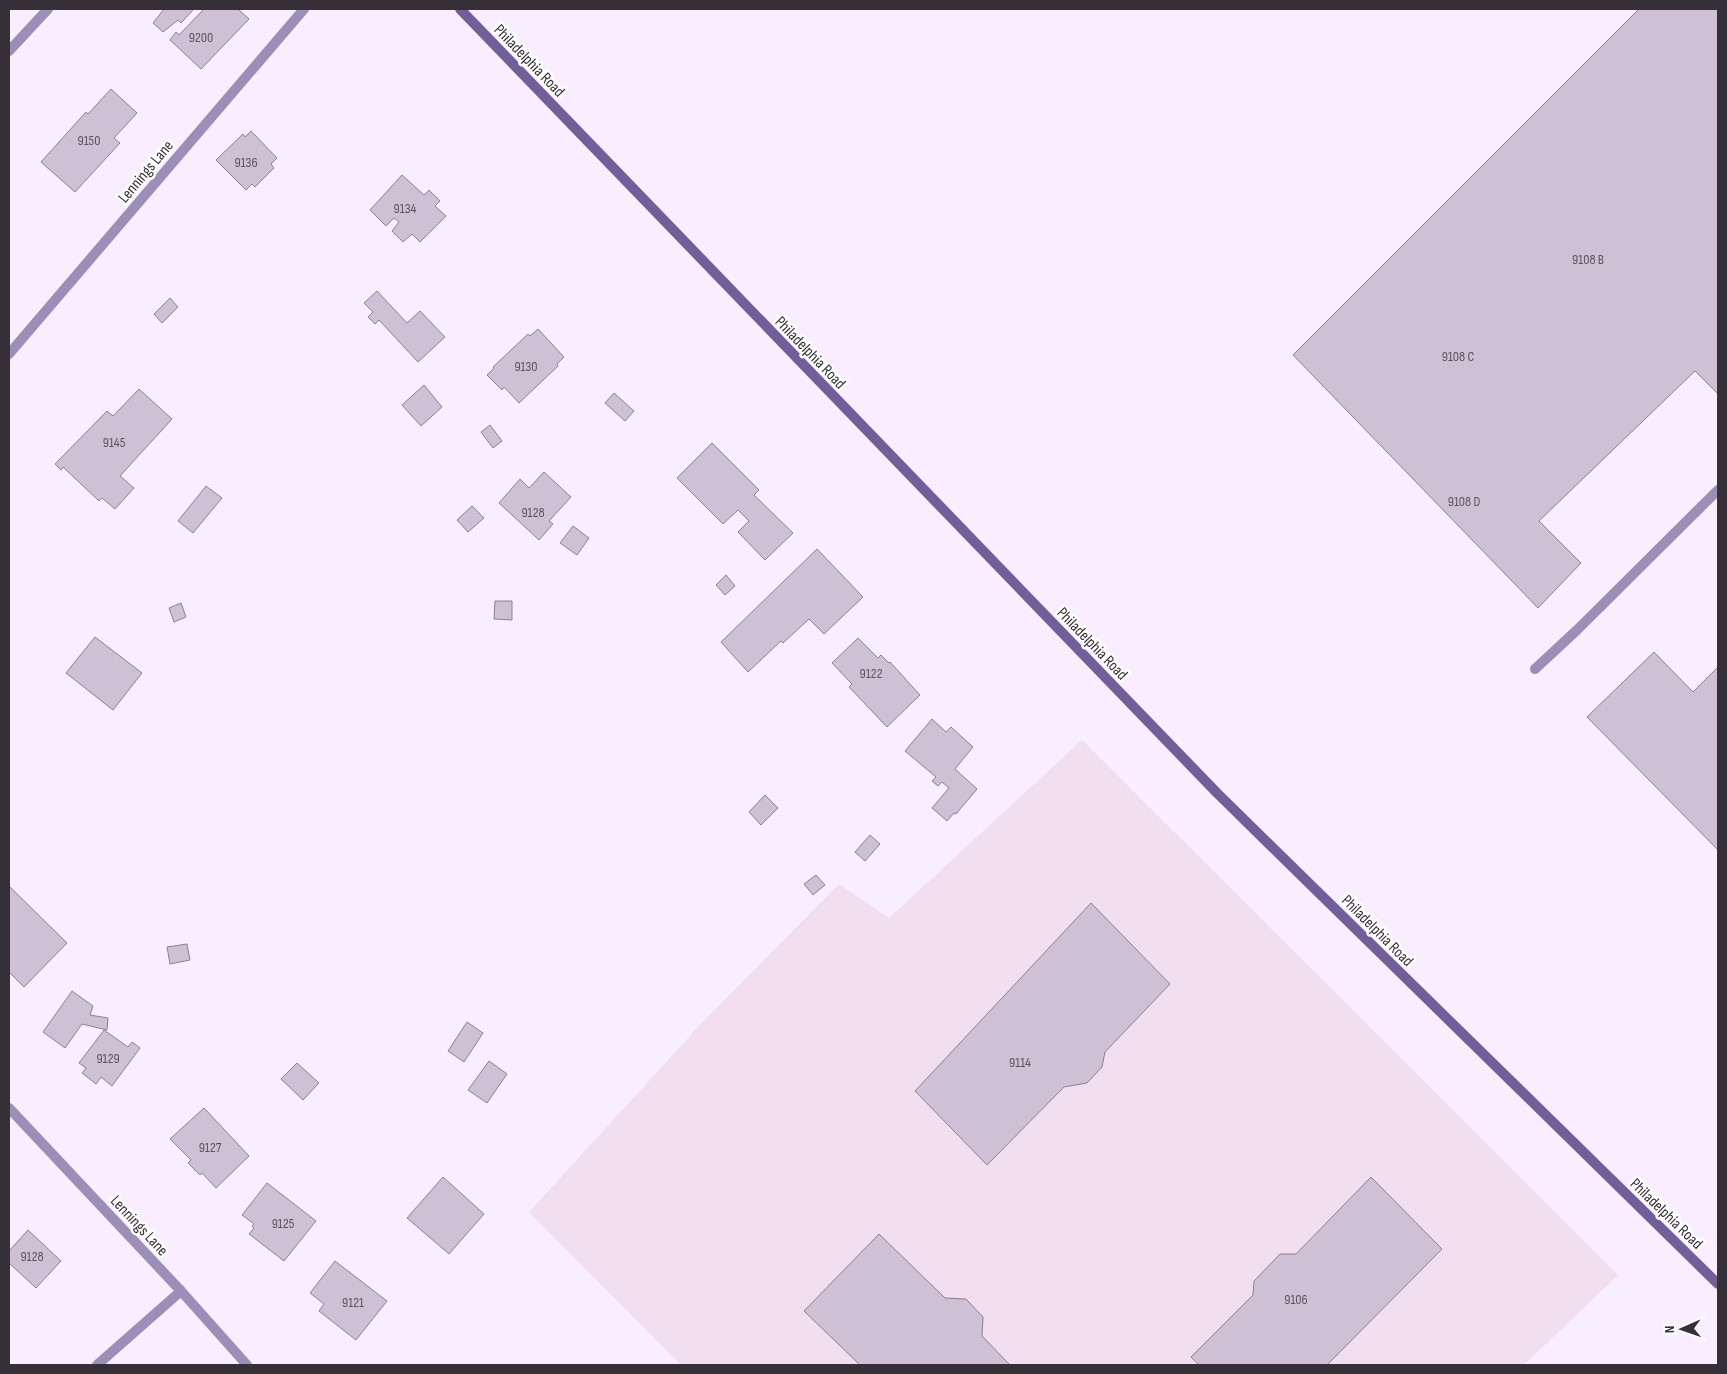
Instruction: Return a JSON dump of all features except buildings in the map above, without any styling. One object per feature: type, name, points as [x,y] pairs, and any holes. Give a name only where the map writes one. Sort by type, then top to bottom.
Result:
[{"type":"main road","name":"Philadelphia Road","points":[[460,9],[1217,793],[1718,1284]]},
{"type":"street","points":[[9,51],[48,9]]},
{"type":"street","name":"Lennings Lane","points":[[9,354],[304,9]]},
{"type":"street","points":[[1535,668],[1578,630],[1718,490]]},
{"type":"street","name":"Lennings Lane","points":[[9,1108],[247,1365]]},
{"type":"street","points":[[97,1365],[181,1292]]},
{"type":"shaded area","points":[[1082,740],[1618,1275],[1524,1365],[681,1365],[529,1212],[700,1025],[839,884],[889,918]]}]
